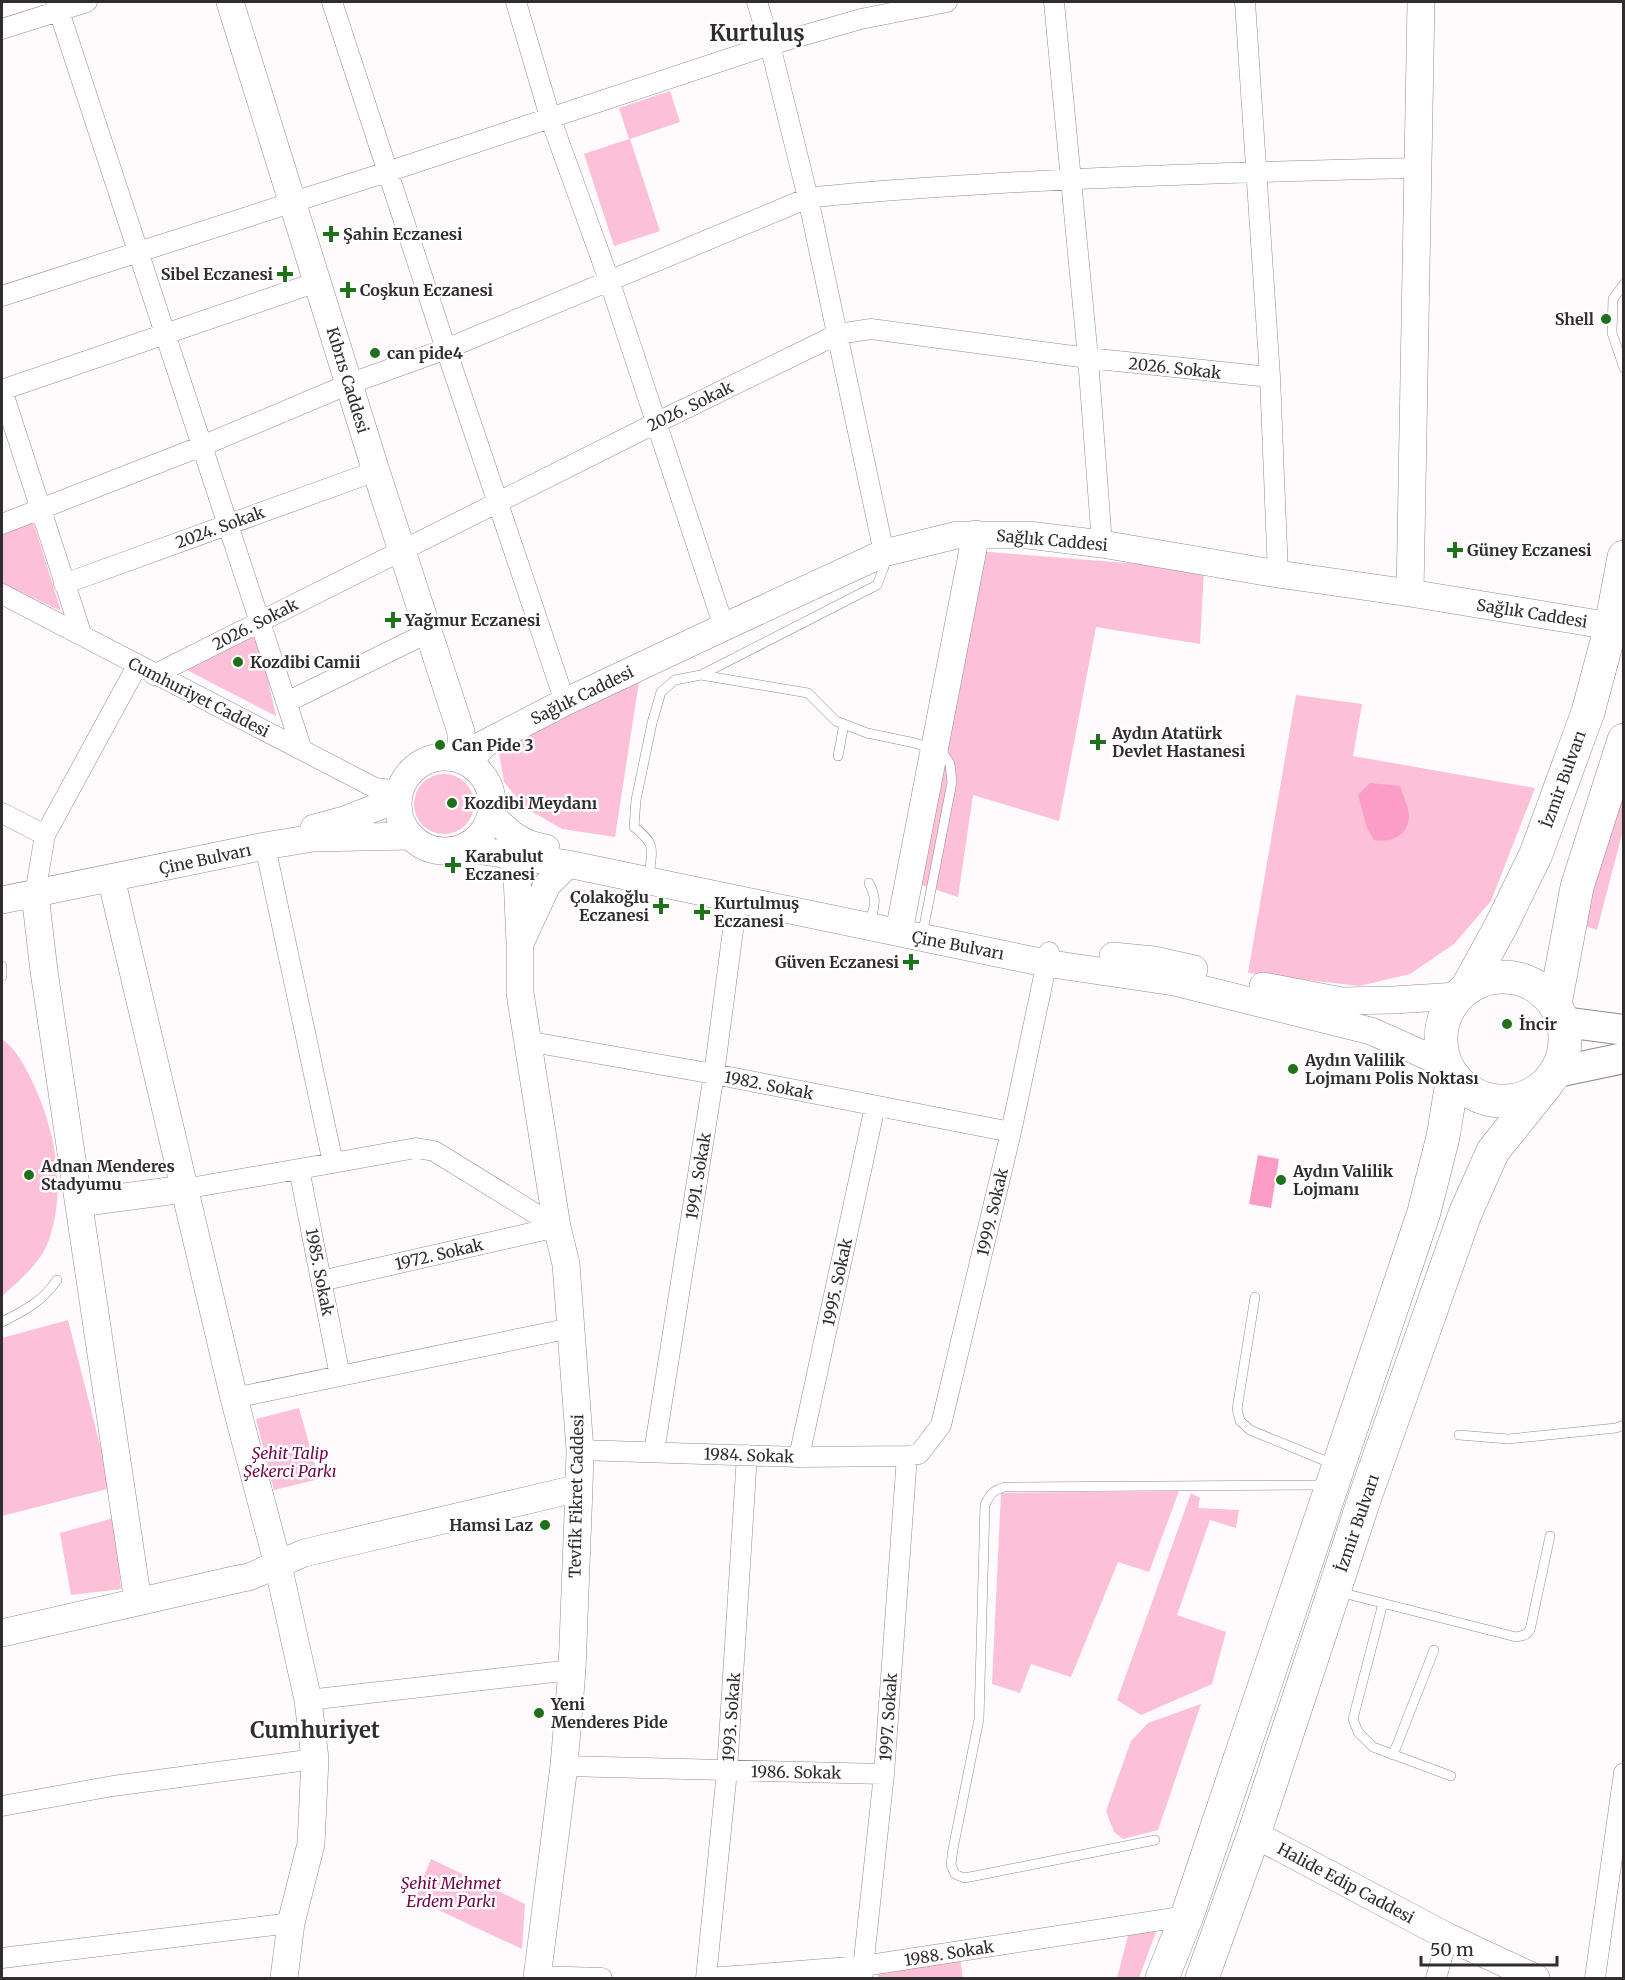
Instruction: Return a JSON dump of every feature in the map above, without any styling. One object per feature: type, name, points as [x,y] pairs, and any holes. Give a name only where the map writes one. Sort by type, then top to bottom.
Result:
[{"type":"highway","name":"İzmir Bulvarı","points":[[1462,992],[1501,926],[1536,855],[1588,711],[1611,626],[1623,557]]},
{"type":"highway","points":[[1559,1013],[1577,887],[1623,740]]},
{"type":"highway","points":[[1504,976],[1524,980],[1542,989],[1559,1013],[1566,1039],[1564,1056],[1552,1079],[1530,1096],[1510,1102],[1490,1101],[1472,1094],[1456,1081],[1449,1070],[1440,1044],[1443,1022],[1452,1003],[1462,992],[1485,979],[1504,976]]},
{"type":"highway","points":[[1162,1978],[1187,1916],[1424,1212],[1443,1137],[1449,1070]]},
{"type":"highway","name":"İzmir Bulvarı","points":[[1202,1978],[1254,1834],[1368,1489],[1465,1214],[1493,1151],[1552,1079]]},
{"type":"main road","points":[[1559,1013],[1623,1030]]},
{"type":"main road","points":[[1552,1079],[1623,1058]]},
{"type":"street","points":[[2,29],[57,6],[87,2]]},
{"type":"street","name":"Kıbrıs Caddesi","points":[[217,2],[286,204],[397,552],[461,732],[460,760]]},
{"type":"street","name":"Kıbrıs Caddesi","points":[[230,2],[286,204]]},
{"type":"street","points":[[332,2],[565,702]]},
{"type":"street","points":[[516,2],[550,117],[609,280],[724,627]]},
{"type":"street","points":[[757,2],[808,198],[884,553]]},
{"type":"street","points":[[2,296],[770,45],[858,10],[947,2]]},
{"type":"street","points":[[1054,2],[1088,358],[1102,544]]},
{"type":"street","points":[[1245,2],[1270,377],[1278,574]]},
{"type":"street","points":[[1410,593],[1420,2]]},
{"type":"street","points":[[57,6],[302,750]]},
{"type":"street","points":[[2,524],[202,446],[343,386],[446,349],[808,198],[848,193],[1072,179],[1418,168]]},
{"type":"street","points":[[82,636],[2,390],[312,284]]},
{"type":"street","name":"2026. Sokak","points":[[145,670],[260,621],[838,334],[871,329],[1088,358],[1270,377]]},
{"type":"street","name":"2024. Sokak","points":[[64,584],[371,473]]},
{"type":"street","points":[[908,926],[934,750],[976,534]]},
{"type":"street","name":"Sağlık Caddesi","points":[[460,760],[484,744],[565,702],[884,553],[957,536],[1028,535],[1102,544],[1611,626]]},
{"type":"street","name":"Cumhuriyet Caddesi","points":[[2,594],[375,788],[399,795]]},
{"type":"street","points":[[287,702],[425,634]]},
{"type":"street","points":[[138,1602],[45,983],[35,889],[45,835],[145,670]]},
{"type":"street","points":[[431,759],[460,760],[485,778],[491,792],[492,807],[489,822],[481,835],[469,846],[454,851],[438,851],[423,846],[410,836],[402,823],[399,795],[407,777],[417,766],[431,759]]},
{"type":"street","name":"Çine Bulvarı","points":[[2,900],[35,889],[284,836],[344,820],[399,795]]},
{"type":"street","points":[[2,813],[45,835]]},
{"type":"street","name":"Çine Bulvarı","points":[[491,815],[507,832],[524,843],[872,915],[908,926]]},
{"type":"street","name":"Çine Bulvarı","points":[[2,891],[35,889],[111,878],[313,838],[410,836]]},
{"type":"street","points":[[265,846],[333,1163]]},
{"type":"street","name":"Çine Bulvarı","points":[[463,848],[568,864],[737,900],[908,926],[1174,982],[1371,1031],[1449,1070]]},
{"type":"street","name":"Tevfik Fikret Caddesi","points":[[510,855],[517,875],[520,993],[526,1041],[557,1227],[566,1264],[580,1450],[572,1670],[564,1766],[537,1977]]},
{"type":"street","name":"Tevfik Fikret Caddesi","points":[[520,943],[547,885],[568,864]]},
{"type":"street","points":[[111,878],[234,1398],[278,1564],[308,1700],[315,1759],[311,1844],[291,1923],[284,1978]]},
{"type":"street","name":"1991. Sokak","points":[[654,1452],[714,1074],[737,900]]},
{"type":"street","name":"Çine Bulvarı","points":[[1047,957],[1154,960],[1254,985],[1342,1001],[1394,1000],[1462,992]]},
{"type":"street","name":"1999. Sokak","points":[[913,1455],[941,1425],[1011,1132],[1047,957]]},
{"type":"street","name":"1982. Sokak","points":[[526,1041],[714,1074],[1011,1132]]},
{"type":"street","name":"1995. Sokak","points":[[800,1457],[875,1106]]},
{"type":"street","points":[[79,1203],[184,1189],[416,1148],[434,1151],[557,1227]]},
{"type":"street","name":"1985. Sokak","points":[[299,1169],[340,1376]]},
{"type":"street","name":"1972. Sokak","points":[[321,1281],[557,1227]]},
{"type":"street","points":[[234,1398],[571,1328]]},
{"type":"street","name":"1984. Sokak","points":[[580,1450],[800,1457],[913,1455]]},
{"type":"street","name":"1993. Sokak","points":[[707,1978],[727,1771],[747,1455]]},
{"type":"street","name":"1997. Sokak","points":[[863,1972],[884,1774],[913,1455]]},
{"type":"street","points":[[2,1633],[249,1576],[304,1553],[579,1488]]},
{"type":"street","points":[[308,1700],[572,1670]]},
{"type":"street","points":[[2,1806],[112,1786],[315,1759]]},
{"type":"street","name":"1986. Sokak","points":[[564,1766],[884,1774]]},
{"type":"street","points":[[1595,1978],[1623,1773]]},
{"type":"street","name":"Halide Edip Caddesi","points":[[1254,1834],[1448,1937],[1536,1978]]},
{"type":"street","name":"1988. Sokak","points":[[707,1978],[863,1972],[1187,1916]]},
{"type":"street","points":[[2,1958],[291,1923]]},
{"type":"street","points":[[1436,1978],[1448,1937]]},
{"type":"street","points":[[537,1977],[602,1978]]},
{"type":"lane","points":[[1623,284],[1613,299],[1612,333],[1623,368]]},
{"type":"lane","points":[[650,869],[653,849],[647,837],[634,826],[636,800],[661,692],[675,680],[701,675],[876,585],[884,567],[884,553]]},
{"type":"lane","points":[[701,675],[808,693],[836,721],[867,734],[915,743],[934,750]]},
{"type":"lane","points":[[838,756],[844,724]]},
{"type":"lane","points":[[869,883],[875,895],[872,915]]},
{"type":"lane","points":[[2,966],[2,976]]},
{"type":"lane","points":[[2,1322],[33,1306],[48,1293],[57,1280]]},
{"type":"lane","points":[[1255,1297],[1237,1409],[1240,1421],[1250,1430],[1335,1475]]},
{"type":"lane","points":[[1459,1435],[1508,1439],[1616,1428],[1623,1425]]},
{"type":"lane","points":[[1155,1840],[964,1878],[955,1874],[951,1865],[953,1849],[979,1719],[985,1505],[989,1496],[994,1490],[1005,1487],[1335,1475]]},
{"type":"lane","points":[[1334,1591],[1516,1637],[1525,1635],[1530,1630],[1550,1536]]},
{"type":"lane","points":[[1383,1603],[1353,1719],[1358,1732],[1373,1747],[1451,1776]]},
{"type":"lane","points":[[1393,1755],[1434,1650]]},
{"type":"green space","points":[[670,91],[680,122],[630,139],[660,231],[614,246],[584,154],[629,139],[619,108]]},
{"type":"green space","points":[[32,518],[61,611],[2,583],[2,529]]},
{"type":"green space","points":[[976,551],[1204,569],[1200,644],[1096,627],[1059,821],[973,795],[958,897],[909,881]]},
{"type":"green space","points":[[256,627],[276,716],[179,666]]},
{"type":"green space","points":[[640,675],[615,837],[562,829],[524,807],[504,782],[497,741]]},
{"type":"green space","points":[[1296,695],[1362,704],[1353,756],[1535,788],[1491,901],[1454,944],[1410,974],[1359,986],[1248,973]]},
{"type":"green space","points":[[1623,762],[1623,830],[1597,930],[1582,925]]},
{"type":"green space","points":[[444,774],[465,783],[474,804],[465,825],[444,834],[423,825],[414,804],[423,783]]},
{"type":"green space","name":"Adnan Menderes Stadyumu","points":[[2,1039],[22,1062],[39,1098],[52,1138],[58,1179],[54,1220],[45,1249],[29,1271],[2,1296]]},
{"type":"green space","points":[[68,1320],[111,1488],[2,1516],[2,1338]]},
{"type":"green space","name":"Şehit Talip Şekerci Parkı","points":[[299,1408],[319,1479],[274,1490],[256,1419]]},
{"type":"green space","points":[[1179,1491],[1149,1572],[1118,1562],[1071,1677],[1031,1664],[1020,1693],[992,1684],[1001,1493]]},
{"type":"green space","points":[[1191,1493],[1200,1498],[1198,1508],[1239,1510],[1236,1528],[1210,1520],[1177,1615],[1226,1632],[1212,1684],[1141,1715],[1117,1700]]},
{"type":"green space","points":[[114,1518],[121,1589],[71,1595],[60,1533]]},
{"type":"green space","points":[[1201,1704],[1158,1830],[1123,1839],[1114,1832],[1106,1811],[1131,1741],[1148,1723]]},
{"type":"green space","name":"Şehit Mehmet Erdem Parkı","points":[[431,1859],[525,1904],[522,1949],[415,1899]]},
{"type":"green space","points":[[1130,1928],[1156,1932],[1139,1978],[1117,1978]]},
{"type":"green space","points":[[960,1957],[963,1978],[878,1978],[878,1968]]},
{"type":"shaded area","points":[[1370,783],[1400,786],[1409,815],[1406,828],[1398,837],[1374,840],[1367,828],[1358,795]]},
{"type":"shaded area","points":[[1258,1155],[1279,1159],[1271,1208],[1249,1204]]},
{"type":"place","name":"Şahin Eczanesi","points":[[331,234]]},
{"type":"place","name":"Sibel Eczanesi","points":[[285,274]]},
{"type":"place","name":"Coşkun Eczanesi","points":[[348,290]]},
{"type":"place","name":"Shell","points":[[1606,319]]},
{"type":"place","name":"can pide4","points":[[375,353]]},
{"type":"place","name":"Güney Eczanesi","points":[[1455,550]]},
{"type":"place","name":"Yağmur Eczanesi","points":[[393,620]]},
{"type":"place","name":"Kozdibi Camii","points":[[238,662]]},
{"type":"place","name":"Aydın Atatürk Devlet Hastanesi","points":[[1098,742]]},
{"type":"place","name":"Can Pide 3","points":[[440,745]]},
{"type":"place","name":"Kozdibi Meydanı","points":[[452,803]]},
{"type":"place","name":"Karabulut Eczanesi","points":[[453,865]]},
{"type":"place","name":"Çolakoğlu Eczanesi","points":[[661,906]]},
{"type":"place","name":"Kurtulmuş Eczanesi","points":[[702,912]]},
{"type":"place","name":"Güven Eczanesi","points":[[911,962]]},
{"type":"place","name":"İncir","points":[[1507,1024]]},
{"type":"place","name":"Aydın Valilik Lojmanı Polis Noktası","points":[[1293,1069]]},
{"type":"place","name":"Adnan Menderes Stadyumu","points":[[29,1175]]},
{"type":"place","name":"Aydın Valilik Lojmanı","points":[[1281,1180]]},
{"type":"place","name":"Hamsi Laz","points":[[545,1525]]},
{"type":"place","name":"Yeni Menderes Pide","points":[[539,1713]]},
{"type":"district","name":"Kurtuluş","points":[[757,33]]},
{"type":"district","name":"Cumhuriyet","points":[[315,1730]]}]
